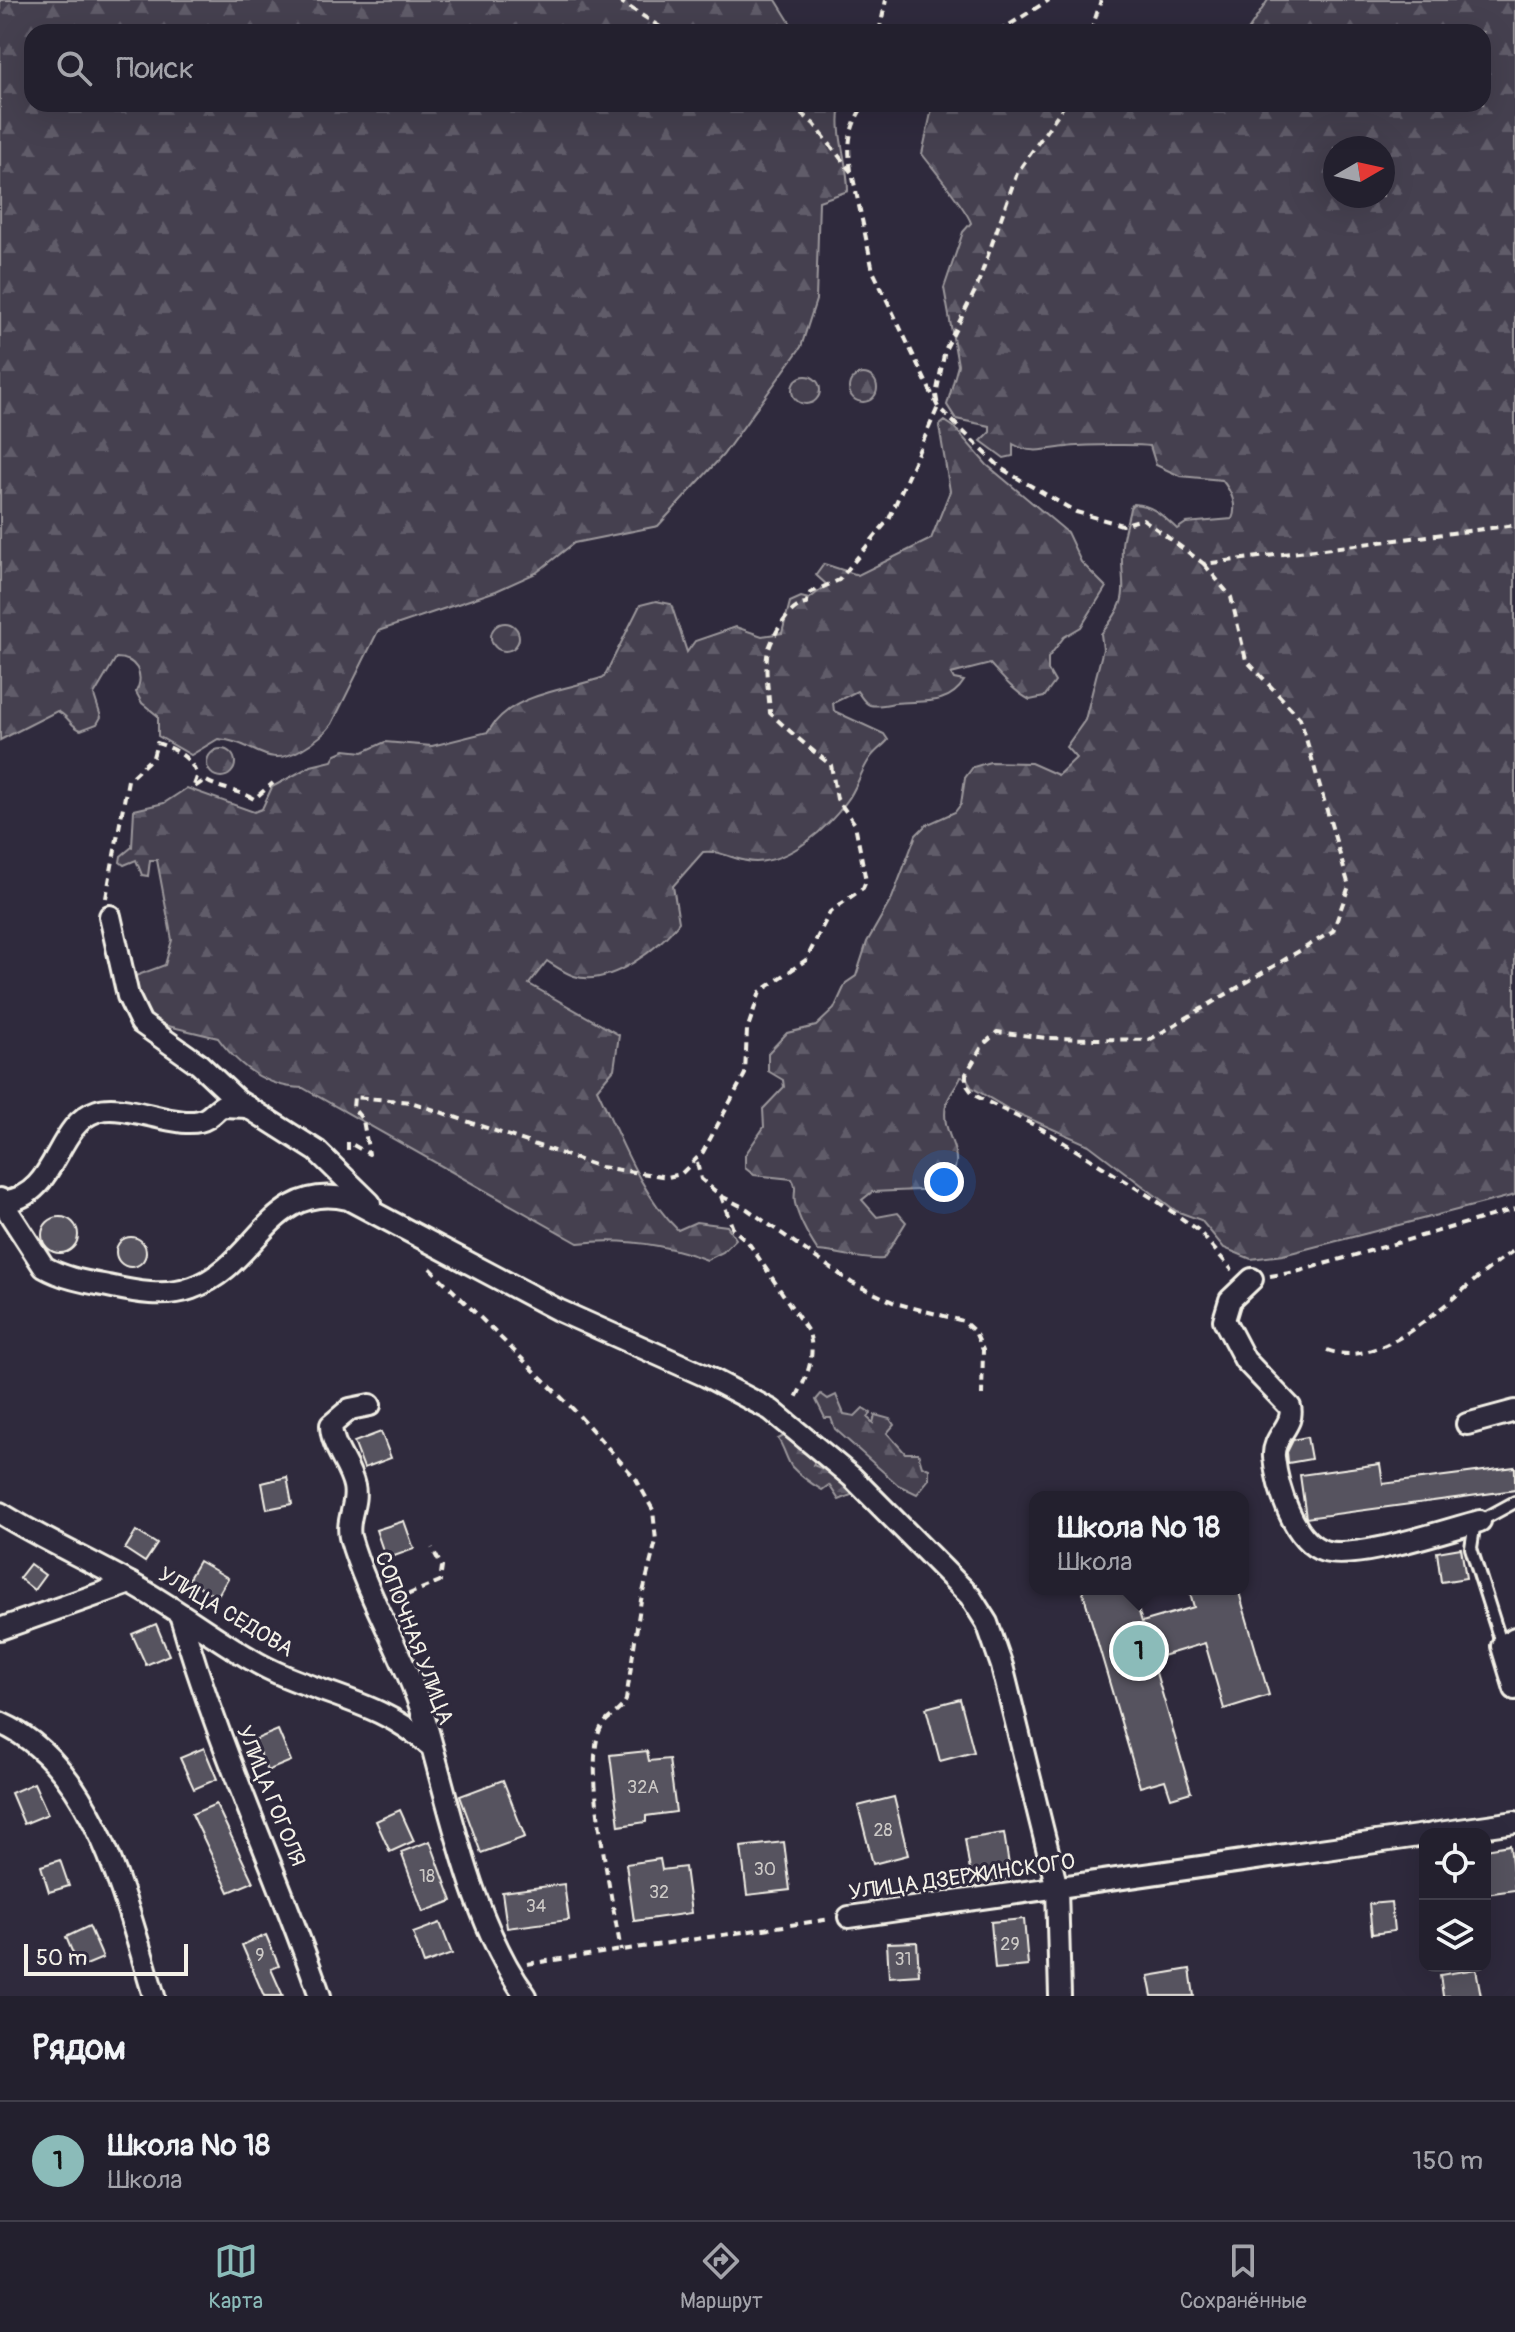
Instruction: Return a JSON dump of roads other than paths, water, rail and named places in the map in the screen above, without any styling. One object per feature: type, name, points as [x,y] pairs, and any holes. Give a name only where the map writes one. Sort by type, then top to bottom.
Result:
[{"type":"street","points":[[110,916],[128,996],[137,1018],[157,1037],[199,1064],[248,1107],[317,1151],[356,1192],[396,1222]]},
{"type":"street","points":[[248,1107],[222,1106],[209,1117],[194,1121],[155,1118],[118,1109],[98,1110],[76,1126],[54,1163],[27,1194],[1,1201],[31,1252],[44,1267],[80,1280],[144,1293],[185,1291],[215,1277],[251,1246],[277,1213],[300,1200],[322,1196],[348,1199],[558,1310],[706,1376],[765,1407],[822,1450],[914,1537],[970,1596],[992,1636],[1057,1888],[1060,1996]]},
{"type":"street","points":[[1252,1279],[1230,1300],[1224,1320],[1245,1360],[1290,1407],[1290,1420],[1274,1444],[1274,1460],[1286,1501],[1305,1538],[1322,1550],[1340,1552],[1390,1544],[1480,1521]]},
{"type":"street","name":"СОПОЧНАЯ УЛИЦА","points":[[370,1405],[350,1409],[331,1428],[354,1488],[348,1520],[350,1537],[424,1718],[459,1845],[505,1967],[526,1996]]},
{"type":"street","points":[[1467,1424],[1515,1411]]},
{"type":"street","name":"УЛИЦА СЕДОВА","points":[[0,1513],[37,1536],[130,1583],[250,1659],[322,1692],[354,1699],[387,1714],[429,1745]]},
{"type":"street","points":[[0,1629],[130,1583]]},
{"type":"street","name":"УЛИЦА ГОГОЛЯ","points":[[180,1614],[230,1764],[256,1834],[284,1892],[320,1996]]},
{"type":"street","points":[[1508,1642],[1515,1689]]},
{"type":"street","points":[[0,1723],[24,1733],[54,1759],[90,1814],[124,1900],[154,1996]]},
{"type":"street","points":[[1474,1828],[1515,1822]]},
{"type":"street","name":"УЛИЦА ДЗЕРЖИНСКОГО","points":[[849,1917],[1419,1836]]},
{"type":"lane","points":[[1508,1642],[1471,1548],[1474,1528],[1480,1521],[1515,1502]]},
{"type":"place","name":"Школа № 18","points":[[1139,1651]]}]
